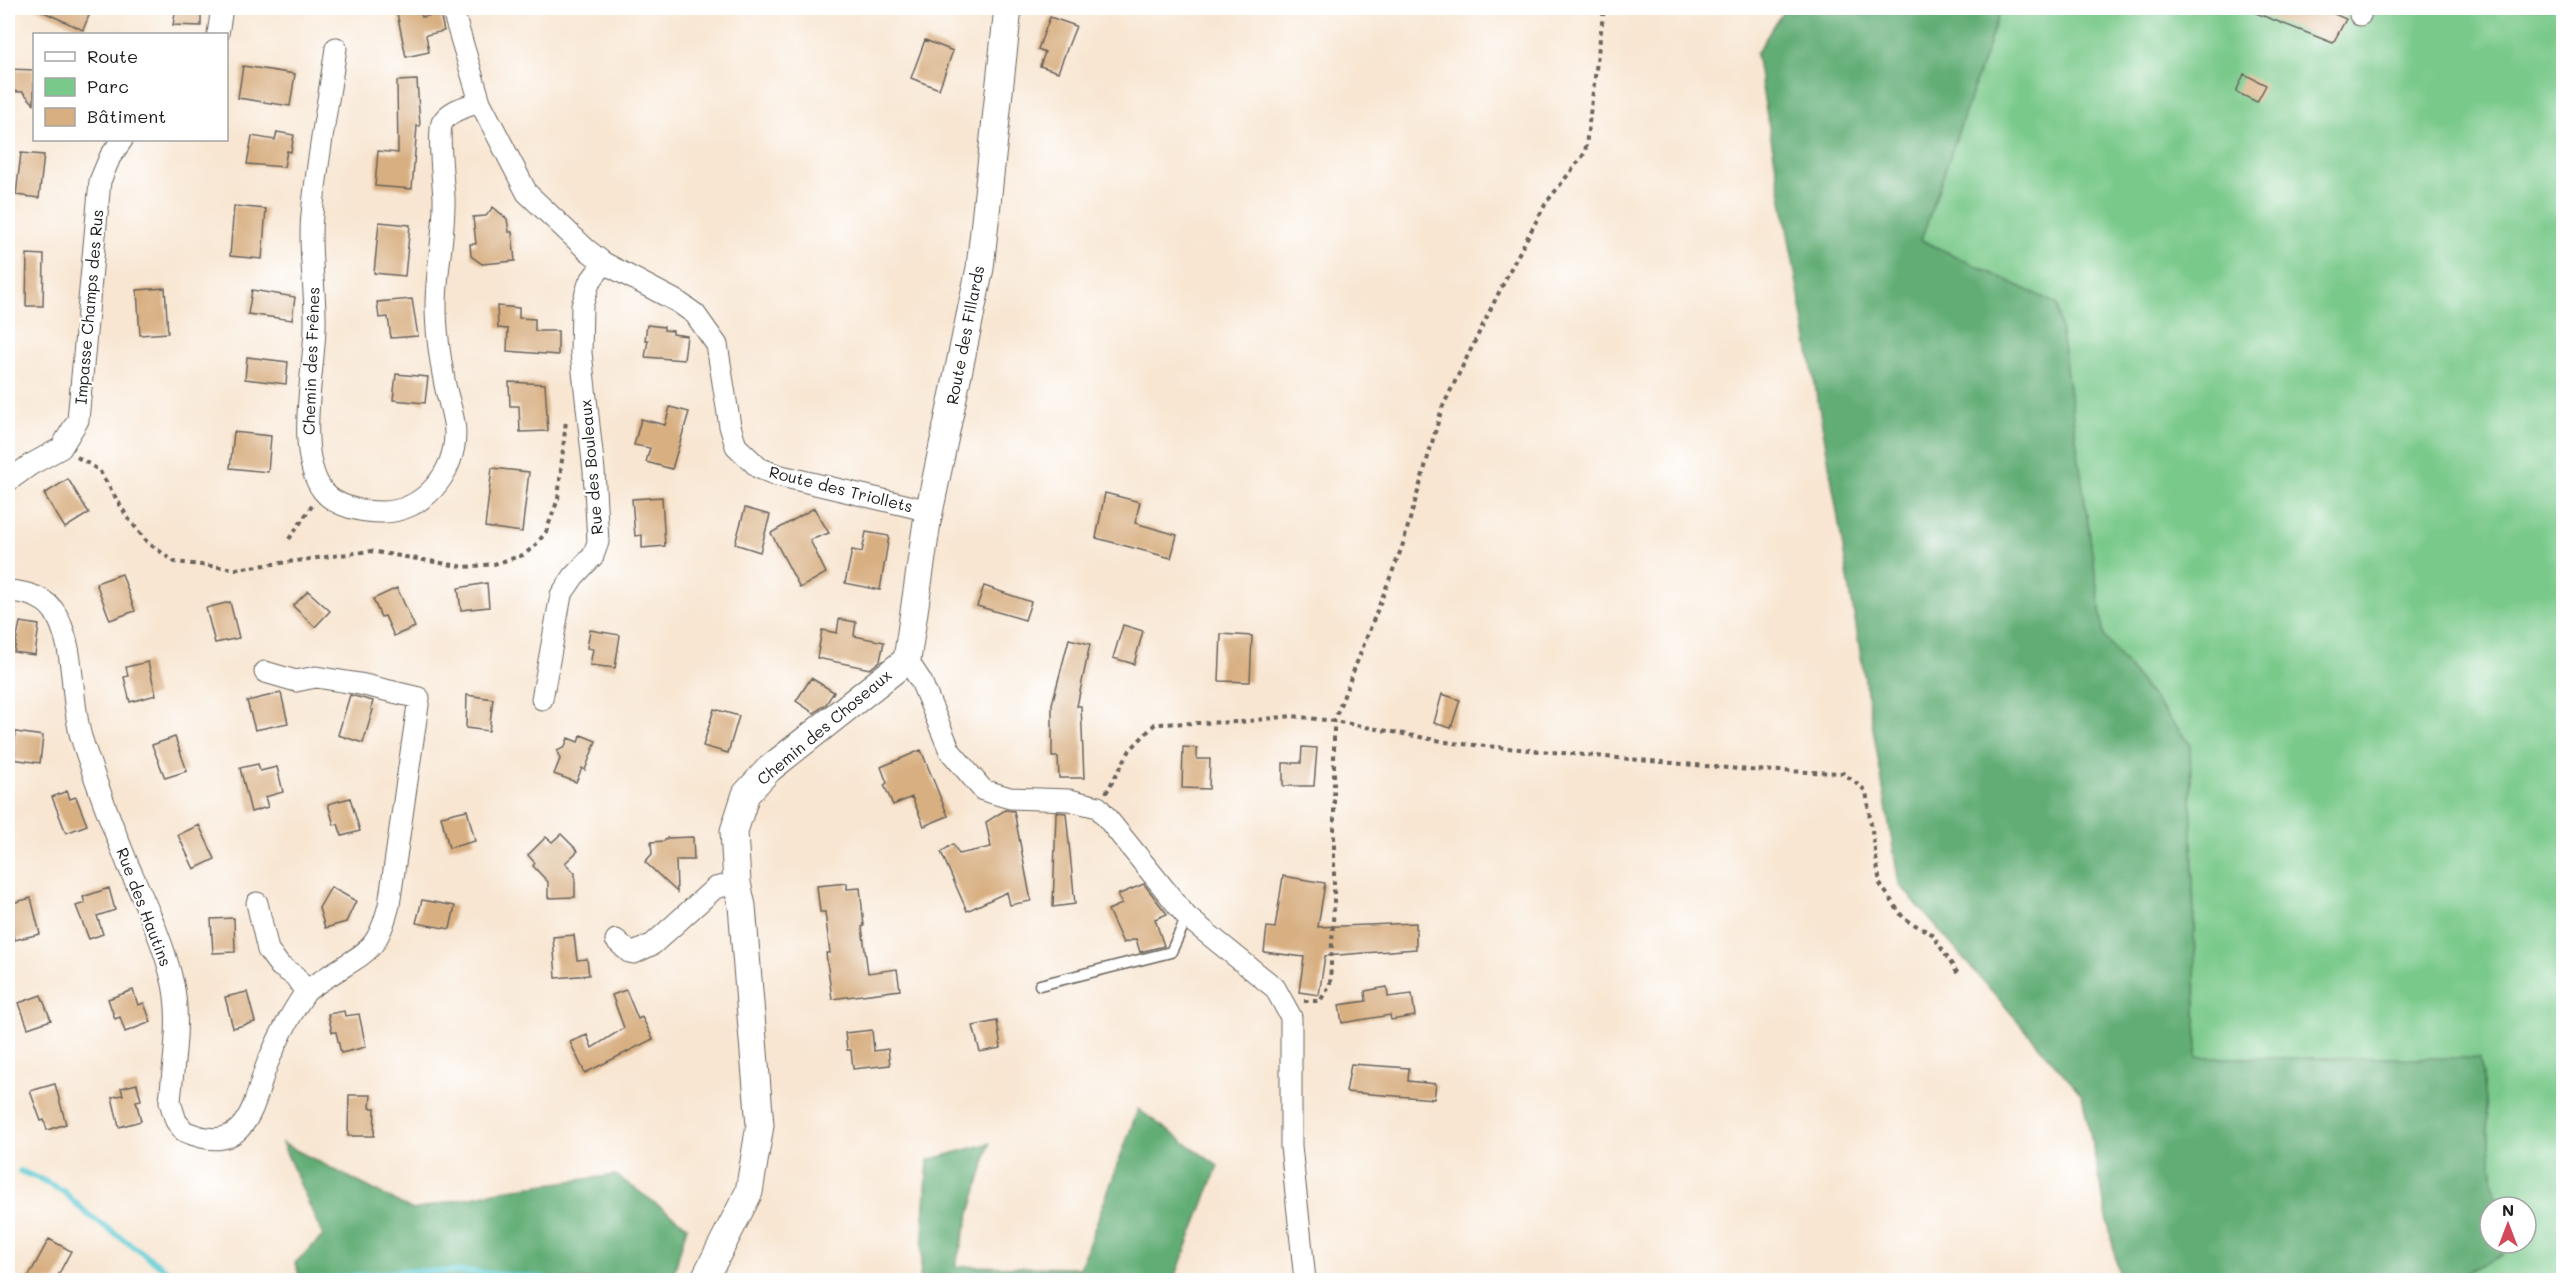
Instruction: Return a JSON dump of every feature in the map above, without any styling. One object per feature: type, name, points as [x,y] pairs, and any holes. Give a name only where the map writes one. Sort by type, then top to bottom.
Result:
[{"type":"street","points":[[218,33],[222,8]]},
{"type":"street","name":"Route des Triollets","points":[[452,8],[480,102],[527,193],[604,263],[678,302],[695,314],[707,328],[717,345],[730,426],[736,446],[759,468],[801,482],[930,511]]},
{"type":"street","name":"Route des Fillards","points":[[907,660],[930,511],[980,267],[1008,8]]},
{"type":"street","name":"Chemin des Frênes","points":[[323,491],[310,458],[308,425],[315,326],[311,218],[336,48]]},
{"type":"street","points":[[323,491],[348,507],[368,512],[405,509],[422,500],[437,484],[447,468],[455,434],[440,362],[436,305],[444,202],[441,125],[450,113],[480,102]]},
{"type":"street","name":"Impasse Champs des Rus","points":[[8,481],[30,465],[61,448],[78,420],[100,181],[110,157],[121,141]]},
{"type":"street","name":"Rue des Bouleaux","points":[[542,699],[561,595],[592,556],[598,542],[594,471],[581,353],[582,306],[589,283],[604,263]]},
{"type":"street","name":"Rue des Hautins","points":[[8,591],[33,595],[45,601],[53,609],[63,630],[81,735],[118,841],[161,945],[173,984],[176,1011],[170,1102],[176,1121],[184,1131],[195,1136],[218,1139],[240,1128],[249,1114],[268,1062],[306,992],[363,956],[376,940],[384,924],[389,905],[419,698],[360,684],[316,677],[296,681],[265,672]]},
{"type":"street","name":"Chemin des Choseaux","points":[[704,1281],[749,1192],[760,1125],[734,831],[746,794],[769,769],[907,660],[921,681],[950,751],[984,790],[1010,798],[1070,800],[1098,807]]},
{"type":"street","points":[[1098,807],[1187,917],[1275,988],[1291,1017],[1291,1146],[1305,1281]]},
{"type":"street","points":[[616,940],[629,952],[634,953],[652,944],[715,888],[737,883]]},
{"type":"street","points":[[257,903],[268,950],[280,966],[295,976],[306,992]]},
{"type":"lane","points":[[1041,985],[1171,952],[1187,917]]},
{"type":"path","points":[[1282,1001],[1320,1001],[1330,985],[1334,901],[1334,721],[1402,547],[1442,408],[1546,203],[1584,153],[1604,8]]},
{"type":"path","points":[[289,539],[323,491]]},
{"type":"path","points":[[1098,807],[1130,750],[1155,724],[1240,722],[1292,716],[1334,721],[1452,743],[1750,770],[1843,773],[1866,791],[1880,884],[1904,919],[1932,934],[1958,975]]},
{"type":"green space","points":[[1785,8],[2001,8],[1921,240],[2057,304],[2104,637],[2190,744],[2197,1058],[2480,1058],[2496,1195],[2478,1195],[2478,1255],[2502,1255],[2452,1280],[2120,1280],[2082,1095],[1899,884],[1828,458],[1756,54]]},
{"type":"green space","points":[[2001,8],[2563,8],[2563,1280],[2452,1280],[2502,1255],[2538,1255],[2538,1195],[2496,1195],[2480,1059],[2197,1058],[2190,744],[2104,637],[2057,304],[1921,240]]},
{"type":"green space","points":[[1138,1109],[1218,1166],[1174,1280],[920,1280],[928,1160],[990,1143],[955,1266],[1080,1268]]},
{"type":"green space","points":[[282,1143],[413,1210],[509,1189],[616,1175],[687,1226],[672,1280],[301,1280],[295,1263],[323,1236]]},
{"type":"building","points":[[35,8],[92,8],[83,30]]},
{"type":"building","points":[[176,8],[201,8],[201,26],[173,25]]},
{"type":"building","points":[[396,8],[420,8],[422,17],[440,13],[444,31],[426,35],[429,52],[406,57]]},
{"type":"building","points":[[2243,8],[2320,8],[2346,19],[2333,43]]},
{"type":"building","points":[[1050,17],[1076,26],[1058,72],[1040,66],[1045,52],[1038,49]]},
{"type":"building","points":[[925,40],[953,51],[939,89],[911,78]]},
{"type":"building","points":[[243,66],[295,74],[290,106],[238,98]]},
{"type":"building","points":[[8,69],[33,70],[33,103],[23,92],[8,91]]},
{"type":"building","points":[[2244,74],[2266,85],[2257,102],[2236,92]]},
{"type":"building","points":[[417,80],[420,126],[417,126],[412,189],[375,186],[378,151],[398,153],[397,81]]},
{"type":"building","points":[[277,132],[294,135],[291,152],[287,151],[284,167],[247,164],[252,136],[275,140]]},
{"type":"building","points":[[21,153],[44,155],[39,198],[16,195]]},
{"type":"building","points":[[234,206],[266,209],[262,259],[230,256]]},
{"type":"building","points":[[493,207],[507,219],[509,232],[512,232],[515,261],[482,264],[471,256],[470,244],[476,244],[473,217],[486,216]]},
{"type":"building","points":[[379,222],[410,225],[405,276],[374,273]]},
{"type":"building","points":[[27,254],[44,255],[43,306],[26,306]]},
{"type":"building","points":[[165,288],[168,333],[140,335],[137,290]]},
{"type":"building","points":[[252,290],[295,297],[292,320],[248,314]]},
{"type":"building","points":[[412,299],[418,336],[391,338],[388,317],[379,318],[377,302]]},
{"type":"building","points":[[497,306],[519,308],[519,318],[535,319],[535,331],[558,331],[558,355],[507,351],[508,329],[498,328]]},
{"type":"building","points":[[647,325],[664,327],[664,330],[673,331],[673,334],[687,336],[684,360],[645,357],[648,340],[645,340]]},
{"type":"building","points":[[247,357],[288,362],[286,384],[245,379]]},
{"type":"building","points":[[396,374],[428,377],[425,403],[393,400]]},
{"type":"building","points":[[509,382],[545,384],[548,431],[520,432],[519,406],[510,406]]},
{"type":"building","points":[[670,407],[689,412],[672,469],[646,462],[650,448],[634,445],[641,419],[665,425]]},
{"type":"building","points":[[234,432],[271,436],[268,472],[230,468]]},
{"type":"building","points":[[492,468],[529,472],[522,532],[485,527]]},
{"type":"building","points":[[68,479],[89,513],[65,528],[44,494]]},
{"type":"building","points":[[1105,493],[1140,502],[1135,523],[1177,535],[1171,558],[1096,538]]},
{"type":"building","points":[[662,497],[665,546],[642,548],[642,535],[635,536],[632,499]]},
{"type":"building","points":[[745,508],[770,515],[760,552],[735,544]]},
{"type":"building","points":[[814,508],[829,533],[810,540],[826,573],[800,588],[771,533]]},
{"type":"building","points":[[866,532],[889,536],[880,590],[845,583],[852,550],[862,552]]},
{"type":"building","points":[[122,574],[135,611],[110,620],[96,583]]},
{"type":"building","points":[[487,583],[489,607],[461,610],[458,588]]},
{"type":"building","points":[[984,586],[1031,602],[1025,620],[977,606]]},
{"type":"building","points":[[397,588],[415,627],[394,636],[385,616],[381,617],[373,599]]},
{"type":"building","points":[[308,591],[330,611],[315,627],[293,606]]},
{"type":"building","points":[[230,602],[239,638],[215,643],[206,608]]},
{"type":"building","points":[[839,619],[856,622],[854,636],[884,642],[880,661],[870,669],[817,658],[822,630],[837,633]]},
{"type":"building","points":[[20,622],[39,625],[35,655],[14,652]]},
{"type":"building","points":[[1123,625],[1143,631],[1134,664],[1113,658]]},
{"type":"building","points":[[590,630],[620,635],[615,668],[590,665],[593,649],[587,648]]},
{"type":"building","points":[[1221,634],[1252,636],[1250,682],[1219,681]]},
{"type":"building","points":[[1069,639],[1090,644],[1077,706],[1081,706],[1084,778],[1059,778],[1058,757],[1052,757],[1052,704]]},
{"type":"building","points":[[148,662],[156,695],[130,702],[124,677],[128,676],[126,667]]},
{"type":"building","points":[[811,678],[834,692],[826,704],[814,713],[796,701]]},
{"type":"building","points":[[281,693],[288,723],[255,730],[247,701]]},
{"type":"building","points":[[1442,694],[1460,700],[1451,728],[1434,723]]},
{"type":"building","points":[[350,695],[373,701],[371,709],[373,710],[363,743],[338,735]]},
{"type":"building","points":[[467,695],[493,699],[489,731],[466,728]]},
{"type":"building","points":[[714,709],[739,716],[728,753],[703,746]]},
{"type":"building","points":[[16,732],[43,736],[40,763],[12,759]]},
{"type":"building","points":[[581,735],[596,741],[585,770],[582,768],[576,782],[554,774],[560,759],[557,751],[565,747],[568,738],[578,742]]},
{"type":"building","points":[[175,737],[187,771],[165,778],[152,745]]},
{"type":"building","points":[[1183,747],[1197,748],[1197,759],[1210,759],[1209,789],[1182,788]]},
{"type":"building","points":[[1302,747],[1317,748],[1314,786],[1283,786],[1283,763],[1301,763]]},
{"type":"building","points":[[921,750],[948,816],[924,826],[912,797],[893,805],[884,785],[887,783],[881,767]]},
{"type":"building","points":[[258,764],[260,771],[277,767],[283,792],[265,797],[268,807],[251,812],[240,768]]},
{"type":"building","points":[[67,791],[70,799],[76,797],[87,825],[66,833],[52,797]]},
{"type":"building","points":[[350,798],[360,831],[342,836],[338,824],[334,825],[328,804]]},
{"type":"building","points":[[467,810],[475,841],[449,848],[441,816]]},
{"type":"building","points":[[1005,810],[1014,811],[1031,901],[1010,905],[1007,892],[967,911],[941,852],[953,844],[959,854],[991,847],[986,822]]},
{"type":"building","points":[[1056,812],[1066,813],[1075,904],[1053,907]]},
{"type":"building","points":[[199,825],[215,859],[194,869],[178,835]]},
{"type":"building","points":[[561,834],[578,851],[565,863],[575,873],[575,897],[548,898],[548,882],[533,866],[535,863],[528,855],[546,837],[552,842]]},
{"type":"building","points":[[693,837],[694,860],[676,860],[677,892],[645,862],[652,854],[651,842],[664,841],[667,838]]},
{"type":"building","points":[[1283,876],[1325,883],[1318,927],[1416,923],[1416,949],[1325,956],[1319,995],[1299,992],[1304,957],[1264,952],[1267,927],[1275,928]]},
{"type":"building","points":[[847,883],[847,889],[860,888],[868,973],[897,969],[900,990],[832,999],[826,953],[830,953],[825,912],[820,912],[817,886]]},
{"type":"building","points":[[1144,884],[1167,914],[1155,919],[1164,946],[1140,952],[1136,939],[1123,943],[1108,910],[1122,904],[1117,895]]},
{"type":"building","points":[[331,887],[356,901],[346,922],[325,928],[319,908]]},
{"type":"building","points":[[109,888],[115,910],[97,916],[103,934],[89,939],[76,906],[85,903],[83,897]]},
{"type":"building","points":[[31,898],[40,934],[14,940],[8,915],[8,904]]},
{"type":"building","points":[[422,900],[455,906],[450,929],[416,923]]},
{"type":"building","points":[[234,918],[235,952],[213,953],[211,919]]},
{"type":"building","points":[[574,935],[577,960],[587,959],[589,975],[556,978],[553,937]]},
{"type":"building","points":[[1387,987],[1388,997],[1412,994],[1415,1016],[1391,1020],[1390,1015],[1342,1023],[1339,1005],[1366,1001],[1365,991]]},
{"type":"building","points":[[133,990],[138,1005],[144,1003],[151,1022],[125,1032],[120,1017],[115,1019],[108,999]]},
{"type":"building","points":[[626,990],[638,1019],[642,1017],[653,1039],[585,1073],[570,1042],[587,1035],[592,1048],[624,1028],[612,995]]},
{"type":"building","points":[[247,992],[255,1022],[233,1028],[225,997]]},
{"type":"building","points":[[41,995],[51,1020],[28,1028],[19,1003]]},
{"type":"building","points":[[344,1011],[345,1016],[359,1014],[366,1047],[341,1053],[336,1032],[332,1032],[328,1014]]},
{"type":"building","points":[[997,1021],[1001,1048],[980,1052],[973,1026]]},
{"type":"building","points":[[872,1030],[874,1051],[888,1049],[890,1065],[853,1069],[851,1050],[847,1050],[845,1033]]},
{"type":"building","points":[[1351,1064],[1409,1068],[1408,1081],[1436,1084],[1434,1099],[1346,1092]]},
{"type":"building","points":[[55,1084],[66,1124],[47,1130],[44,1120],[41,1121],[30,1091]]},
{"type":"building","points":[[137,1084],[141,1100],[136,1101],[141,1121],[119,1127],[112,1097],[123,1095],[121,1088]]},
{"type":"building","points":[[349,1095],[371,1095],[370,1108],[375,1108],[374,1136],[348,1136]]},
{"type":"building","points":[[49,1239],[71,1251],[55,1281],[26,1281]]},
{"type":"waterway","points":[[20,1171],[63,1191],[86,1213],[181,1280]]},
{"type":"waterway","points":[[317,1280],[406,1271],[472,1272],[547,1280]]}]
